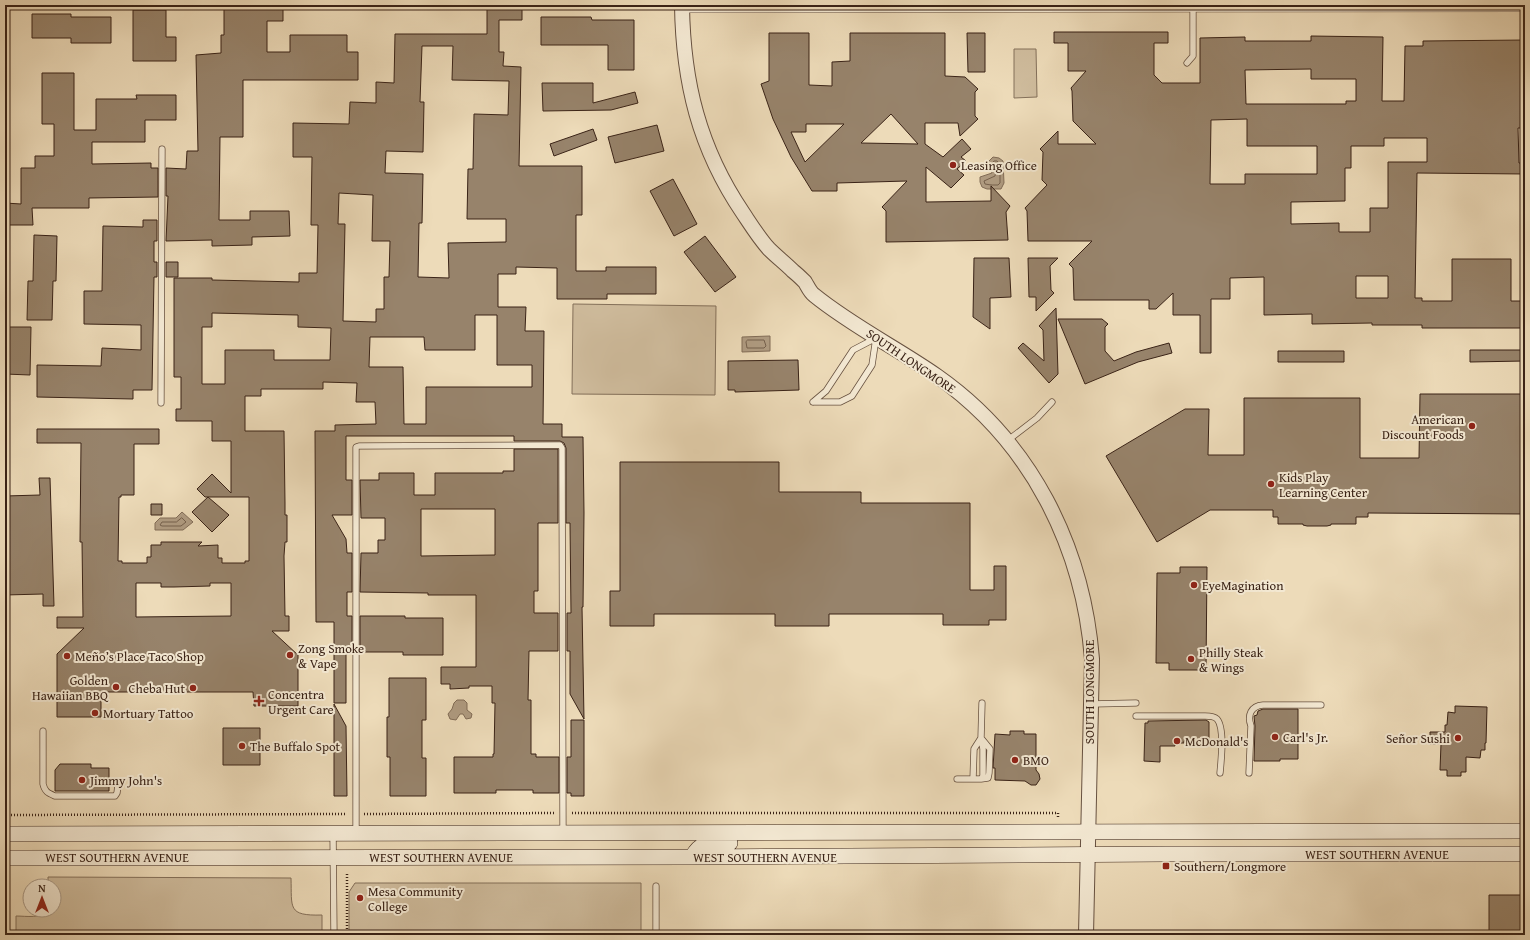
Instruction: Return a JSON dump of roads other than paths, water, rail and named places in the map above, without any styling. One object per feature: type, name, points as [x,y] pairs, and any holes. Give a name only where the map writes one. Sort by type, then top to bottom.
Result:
[{"type":"main road","name":"WEST SOUTHERN AVENUE","points":[[5,834],[1525,830]]},
{"type":"main road","points":[[692,857],[697,849],[703,844],[827,842],[844,832]]},
{"type":"main road","name":"WEST SOUTHERN AVENUE","points":[[5,858],[1525,854]]},
{"type":"street","points":[[682,6],[1525,6]]},
{"type":"street","name":"SOUTH LONGMORE","points":[[682,6],[683,46],[687,72],[692,97],[706,143],[728,190],[755,231],[768,248],[805,282],[812,293],[958,392],[990,422],[1018,454],[1045,496],[1064,537],[1080,586],[1090,639],[1092,659],[1086,935]]},
{"type":"lane","points":[[1187,63],[1193,56],[1193,6]]},
{"type":"lane","points":[[161,403],[162,149]]},
{"type":"lane","points":[[876,337],[872,365],[852,396],[840,402],[814,402],[826,391],[853,350],[876,337]]},
{"type":"lane","points":[[1007,441],[1037,418],[1052,402]]},
{"type":"lane","points":[[356,833],[355,449],[357,446],[560,445],[562,446],[563,832]]},
{"type":"lane","points":[[957,779],[981,779],[983,776],[983,749],[981,738],[982,703]]},
{"type":"lane","points":[[1090,704],[1136,703]]},
{"type":"lane","points":[[1249,774],[1251,726],[1249,718],[1253,709],[1263,705],[1321,705]]},
{"type":"lane","points":[[1136,716],[1205,716],[1217,719],[1222,736],[1220,774]]},
{"type":"lane","points":[[43,731],[43,784],[48,794],[55,796],[115,796],[118,785]]},
{"type":"lane","points":[[974,779],[974,749],[981,738]]},
{"type":"lane","points":[[333,833],[334,935]]},
{"type":"lane","points":[[5,858],[5,935]]},
{"type":"lane","points":[[656,886],[656,935]]},
{"type":"water","points":[[993,157],[999,158],[1003,161],[1004,183],[1001,189],[987,189],[982,187],[980,182],[980,177],[992,173],[991,170],[987,169],[986,164]]},
{"type":"water","points":[[770,336],[770,351],[742,352],[742,337]]},
{"type":"water","points":[[182,512],[193,522],[183,530],[155,530],[155,523],[160,518],[176,518]]},
{"type":"water","points":[[457,700],[464,700],[467,703],[467,710],[472,714],[471,718],[466,719],[463,714],[460,714],[456,720],[450,719],[448,714]]},
{"type":"place","name":"Leasing Office","points":[[953,165]]},
{"type":"place","name":"American Discount Foods","points":[[1472,426]]},
{"type":"place","name":"Kids Play Learning Center","points":[[1271,484]]},
{"type":"place","name":"EyeMagination","points":[[1194,585]]},
{"type":"place","name":"Zong Smoke & Vape","points":[[290,655]]},
{"type":"place","name":"Meño’s Place Taco Shop","points":[[67,656]]},
{"type":"place","name":"Philly Steak & Wings","points":[[1191,659]]},
{"type":"place","name":"Golden Hawaiian BBQ","points":[[116,687]]},
{"type":"place","name":"Cheba Hut","points":[[193,688]]},
{"type":"place","name":"Concentra Urgent Care","points":[[259,701]]},
{"type":"place","name":"Mortuary Tattoo","points":[[95,713]]},
{"type":"place","name":"Carl's Jr.","points":[[1275,737]]},
{"type":"place","name":"Señor Sushi","points":[[1458,738]]},
{"type":"place","name":"McDonald's","points":[[1177,741]]},
{"type":"place","name":"The Buffalo Spot","points":[[242,746]]},
{"type":"place","name":"BMO","points":[[1015,760]]},
{"type":"place","name":"Jimmy John's","points":[[82,780]]},
{"type":"place","name":"Southern/Longmore","points":[[1166,866]]},
{"type":"place","name":"Mesa Community College","points":[[360,898]]}]
